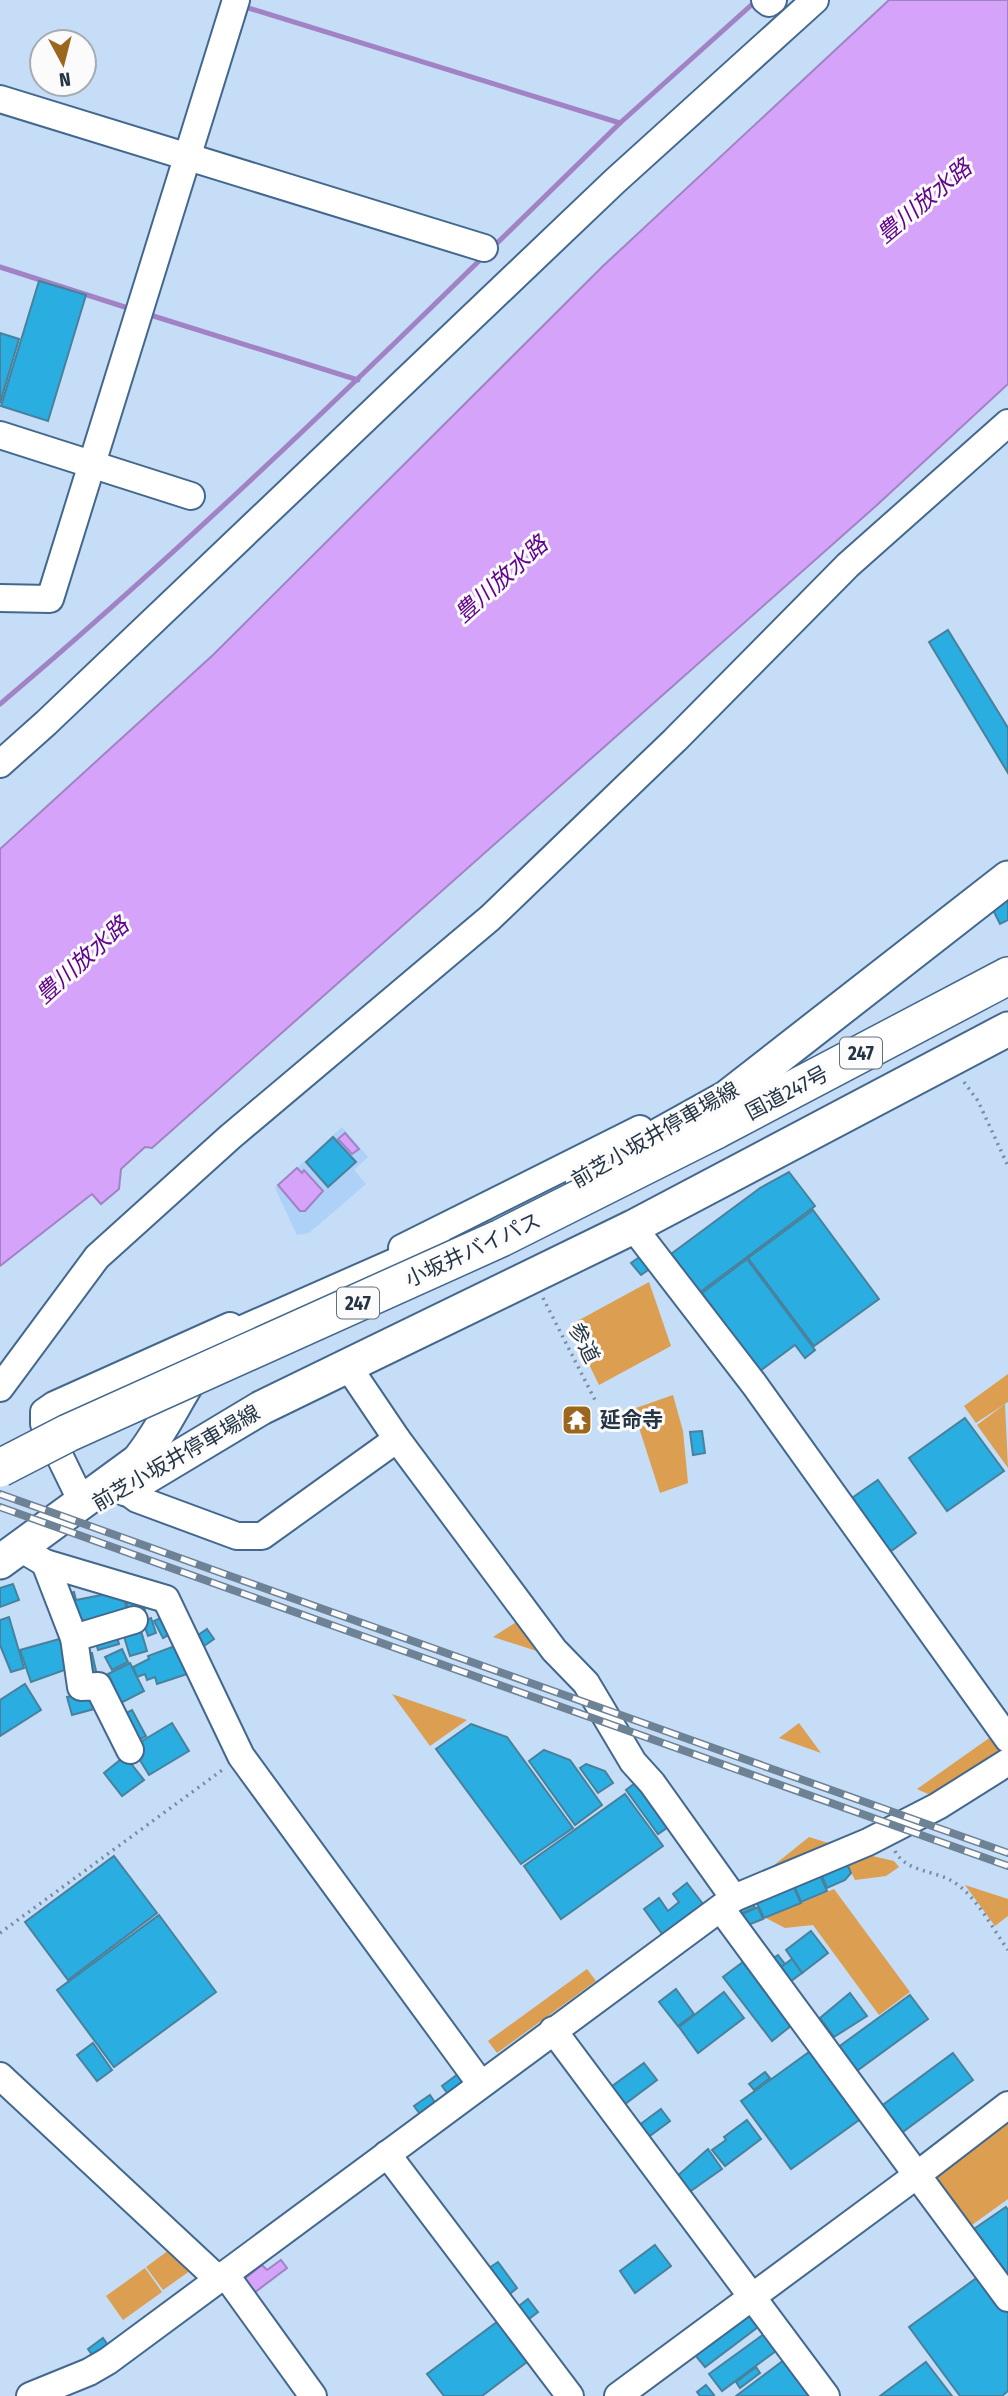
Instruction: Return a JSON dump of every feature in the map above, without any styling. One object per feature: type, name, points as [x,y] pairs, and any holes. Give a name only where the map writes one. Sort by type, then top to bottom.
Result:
[{"type":"highway","name":"国道247号","points":[[714,1131],[1008,976]]},
{"type":"highway","name":"小坂井バイパス","points":[[0,1468],[68,1433],[501,1238],[714,1131]]},
{"type":"main road","name":"前芝小坂井停車場線","points":[[22,1558],[82,1502],[138,1461],[156,1439],[196,1366],[217,1344],[533,1205],[726,1098],[1008,878]]},
{"type":"main road","name":"前芝小坂井停車場線","points":[[22,1558],[125,1490],[261,1408],[633,1227],[1008,1029]]},
{"type":"street","points":[[0,598],[50,599],[94,465],[236,0]]},
{"type":"street","points":[[765,0],[769,3],[773,0]]},
{"type":"street","points":[[0,764],[605,191],[815,0]]},
{"type":"street","points":[[0,99],[484,248]]},
{"type":"street","points":[[0,1388],[97,1256],[230,1137],[490,918],[675,740],[848,565],[1008,423]]},
{"type":"street","points":[[0,435],[191,496]]},
{"type":"street","points":[[82,1502],[44,1424],[44,1412],[54,1405],[385,1256],[646,1126],[653,1140]]},
{"type":"street","points":[[633,1227],[754,1384],[1008,1739]]},
{"type":"street","points":[[347,1365],[397,1439],[554,1650],[586,1683],[633,1762],[652,1783],[728,1904],[916,2175],[1008,2298]]},
{"type":"street","points":[[125,1490],[137,1499],[237,1536],[262,1536],[397,1439]]},
{"type":"street","points":[[22,1558],[74,1638],[81,1687],[98,1686],[130,1750]]},
{"type":"street","points":[[22,1558],[166,1599],[241,1756],[480,2083]]},
{"type":"street","points":[[74,1638],[134,1620]]},
{"type":"street","points":[[30,2396],[89,2372],[108,2361],[480,2083],[728,1904],[868,1842],[938,1805],[1008,1762]]},
{"type":"street","points":[[553,2030],[826,2396]]},
{"type":"street","points":[[0,2076],[222,2277],[313,2396]]},
{"type":"street","points":[[618,2396],[1008,2105]]},
{"type":"street","points":[[387,2154],[570,2396]]},
{"type":"path","points":[[947,1061],[978,1101],[1008,1166]]},
{"type":"path","name":"参道","points":[[543,1298],[596,1402]]},
{"type":"path","points":[[0,1933],[241,1756]]},
{"type":"path","points":[[868,1842],[889,1839],[903,1863],[953,1881],[978,1907],[1008,1950]]},
{"type":"shaded area","points":[[342,1127],[368,1157],[354,1170],[366,1184],[309,1233],[297,1235],[275,1188]]},
{"type":"shaded area","points":[[649,1282],[671,1346],[599,1385],[570,1325]]},
{"type":"shaded area","points":[[1008,1374],[1008,1402],[976,1423],[964,1406]]},
{"type":"shaded area","points":[[673,1395],[683,1431],[688,1483],[660,1493],[633,1409]]},
{"type":"shaded area","points":[[1005,1404],[1008,1468],[977,1425]]},
{"type":"shaded area","points":[[521,1619],[546,1654],[493,1637]]},
{"type":"shaded area","points":[[392,1694],[467,1720],[430,1746]]},
{"type":"shaded area","points":[[799,1723],[821,1753],[779,1738]]},
{"type":"shaded area","points":[[995,1734],[1007,1752],[939,1799],[917,1789]]},
{"type":"shaded area","points":[[809,1837],[838,1846],[758,1878]]},
{"type":"shaded area","points":[[855,1852],[894,1861],[899,1867],[886,1876],[855,1880],[844,1857]]},
{"type":"shaded area","points":[[965,1885],[1008,1899],[1008,1916],[995,1926]]},
{"type":"shaded area","points":[[834,1889],[910,1992],[879,2015],[813,1925],[785,1928],[766,1918]]},
{"type":"shaded area","points":[[587,1969],[596,1981],[497,2053],[488,2041]]},
{"type":"shaded area","points":[[1003,2115],[1008,2122],[1008,2199],[965,2230],[923,2172]]},
{"type":"shaded area","points":[[173,2247],[194,2268],[163,2290],[146,2267]]},
{"type":"shaded area","points":[[145,2268],[162,2292],[123,2320],[106,2296]]},
{"type":"water","name":"豊川放水路","points":[[889,0],[1008,0],[1008,384],[877,505],[152,1148],[145,1147],[121,1169],[119,1189],[101,1204],[92,1194],[0,1266],[0,849],[213,655],[603,266]]},
{"type":"water","points":[[345,1133],[359,1149],[352,1154],[338,1139]]},
{"type":"water","points":[[297,1168],[302,1173],[304,1170],[323,1191],[305,1211],[300,1211],[278,1185]]},
{"type":"water","points":[[281,2260],[287,2268],[250,2296],[240,2282],[262,2265],[267,2270]]},
{"type":"building","points":[[39,281],[86,295],[48,421],[1,406]]},
{"type":"building","points":[[0,333],[19,339],[0,403]]},
{"type":"building","points":[[948,630],[1008,728],[1008,773],[929,642]]},
{"type":"building","points":[[1008,895],[1008,920],[1000,924],[990,904]]},
{"type":"building","points":[[333,1137],[356,1162],[328,1187],[306,1162]]},
{"type":"building","points":[[789,1172],[815,1206],[699,1293],[671,1254],[760,1188]]},
{"type":"building","points":[[813,1210],[879,1299],[814,1346],[748,1258]]},
{"type":"building","points":[[641,1256],[651,1268],[641,1275],[631,1263]]},
{"type":"building","points":[[747,1259],[815,1350],[805,1358],[795,1345],[760,1371],[702,1293]]},
{"type":"building","points":[[965,1418],[1004,1471],[947,1511],[909,1458]]},
{"type":"building","points":[[702,1431],[705,1453],[693,1455],[690,1432]]},
{"type":"building","points":[[878,1480],[916,1533],[887,1554],[849,1500]]},
{"type":"building","points":[[13,1584],[19,1600],[0,1607],[0,1588]]},
{"type":"building","points":[[123,1590],[141,1596],[145,1610],[129,1614]]},
{"type":"building","points":[[122,1591],[128,1614],[83,1626],[82,1621],[75,1623],[64,1595],[74,1592],[76,1600]]},
{"type":"building","points":[[167,1615],[175,1631],[163,1638],[154,1621]]},
{"type":"building","points":[[9,1617],[24,1668],[11,1672],[0,1645],[0,1620]]},
{"type":"building","points":[[151,1618],[156,1633],[148,1636],[143,1621]]},
{"type":"building","points":[[139,1624],[147,1651],[130,1656],[122,1630]]},
{"type":"building","points":[[115,1629],[119,1644],[98,1650],[94,1635]]},
{"type":"building","points":[[207,1629],[214,1639],[201,1648],[194,1638]]},
{"type":"building","points":[[63,1638],[73,1667],[31,1682],[20,1650]]},
{"type":"building","points":[[180,1644],[190,1673],[157,1684],[155,1677],[147,1680],[145,1674],[137,1677],[133,1667],[149,1659],[148,1656]]},
{"type":"building","points":[[122,1649],[128,1662],[112,1670],[105,1657]]},
{"type":"building","points":[[92,1653],[98,1680],[85,1683],[78,1656]]},
{"type":"building","points":[[130,1663],[144,1691],[113,1707],[105,1691],[114,1686],[108,1674]]},
{"type":"building","points":[[25,1684],[41,1710],[0,1736],[0,1700]]},
{"type":"building","points":[[93,1690],[98,1708],[72,1715],[67,1697]]},
{"type":"building","points":[[132,1710],[146,1736],[133,1743],[120,1716]]},
{"type":"building","points":[[172,1723],[189,1751],[149,1775],[132,1747]]},
{"type":"building","points":[[471,1724],[507,1737],[573,1828],[521,1864],[436,1749]]},
{"type":"building","points":[[544,1750],[570,1760],[602,1805],[575,1825],[529,1761]]},
{"type":"building","points":[[125,1756],[144,1780],[122,1796],[104,1773]]},
{"type":"building","points":[[586,1764],[605,1771],[613,1783],[598,1793],[580,1768]]},
{"type":"building","points":[[635,1783],[674,1823],[658,1834],[626,1790]]},
{"type":"building","points":[[625,1794],[663,1846],[561,1919],[524,1866]]},
{"type":"building","points":[[114,1856],[157,1913],[68,1980],[25,1922]]},
{"type":"building","points":[[845,1859],[851,1873],[845,1880],[827,1888],[819,1869]]},
{"type":"building","points":[[818,1870],[827,1891],[801,1902],[792,1881]]},
{"type":"building","points":[[791,1881],[801,1903],[764,1918],[754,1897]]},
{"type":"building","points":[[687,1883],[706,1908],[665,1938],[644,1909],[659,1898],[668,1911],[679,1902],[673,1894]]},
{"type":"building","points":[[751,1899],[755,1908],[738,1915],[734,1907]]},
{"type":"building","points":[[758,1907],[763,1919],[743,1927],[738,1916]]},
{"type":"building","points":[[159,1915],[216,1992],[114,2067],[57,1990]]},
{"type":"building","points":[[811,1931],[828,1953],[802,1973],[786,1950]]},
{"type":"building","points":[[778,1955],[785,1964],[776,1970],[769,1961]]},
{"type":"building","points":[[792,1959],[802,1973],[787,1984],[777,1970]]},
{"type":"building","points":[[743,1962],[792,2025],[772,2041],[723,1977]]},
{"type":"building","points":[[676,1989],[694,2014],[678,2026],[659,2002]]},
{"type":"building","points":[[724,1992],[744,2018],[698,2053],[679,2027]]},
{"type":"building","points":[[850,1993],[867,2016],[834,2037],[820,2018]]},
{"type":"building","points":[[910,1995],[928,2019],[854,2073],[837,2048]]},
{"type":"building","points":[[93,2043],[112,2070],[97,2081],[77,2055]]},
{"type":"building","points":[[816,2047],[866,2115],[791,2169],[741,2101]]},
{"type":"building","points":[[953,2053],[973,2080],[900,2134],[880,2107]]},
{"type":"building","points":[[644,2063],[657,2080],[621,2107],[608,2089]]},
{"type":"building","points":[[462,2071],[471,2084],[451,2098],[442,2086]]},
{"type":"building","points":[[765,2072],[770,2078],[754,2090],[749,2084]]},
{"type":"building","points":[[430,2095],[438,2107],[423,2118],[414,2106]]},
{"type":"building","points":[[661,2109],[670,2121],[647,2138],[638,2126]]},
{"type":"building","points":[[747,2120],[761,2139],[725,2166],[712,2150]]},
{"type":"building","points":[[708,2149],[722,2169],[685,2195],[674,2179]]},
{"type":"building","points":[[1006,2207],[1008,2210],[1008,2283],[971,2231]]},
{"type":"building","points":[[655,2245],[671,2266],[635,2293],[620,2271]]},
{"type":"building","points":[[498,2262],[517,2288],[506,2297],[486,2270]]},
{"type":"building","points":[[982,2274],[1008,2310],[1008,2391],[1002,2396],[960,2396],[909,2327]]},
{"type":"building","points":[[528,2299],[538,2312],[525,2322],[515,2309]]},
{"type":"building","points":[[749,2307],[762,2324],[705,2367],[691,2350]]},
{"type":"building","points":[[501,2319],[531,2359],[482,2396],[444,2396],[427,2374]]},
{"type":"building","points":[[768,2331],[780,2348],[722,2391],[709,2374]]},
{"type":"building","points":[[103,2338],[110,2348],[95,2359],[88,2349]]},
{"type":"building","points":[[788,2357],[817,2396],[736,2396]]},
{"type":"building","points":[[926,2362],[952,2396],[880,2396]]},
{"type":"building","points":[[756,2367],[760,2373],[740,2388],[736,2382]]},
{"type":"building","points":[[706,2385],[714,2395],[700,2396],[697,2392]]},
{"type":"waterway","points":[[491,249],[620,123],[757,0]]},
{"type":"waterway","points":[[242,6],[620,123]]},
{"type":"waterway","points":[[0,704],[124,596],[246,484],[484,256]]},
{"type":"waterway","points":[[0,267],[131,309]]},
{"type":"waterway","points":[[147,314],[358,380]]},
{"type":"railway","points":[[0,1494],[1008,1853]]},
{"type":"railway","points":[[0,1507],[1008,1866]]},
{"type":"place","name":"延命寺","points":[[577,1420]]}]
